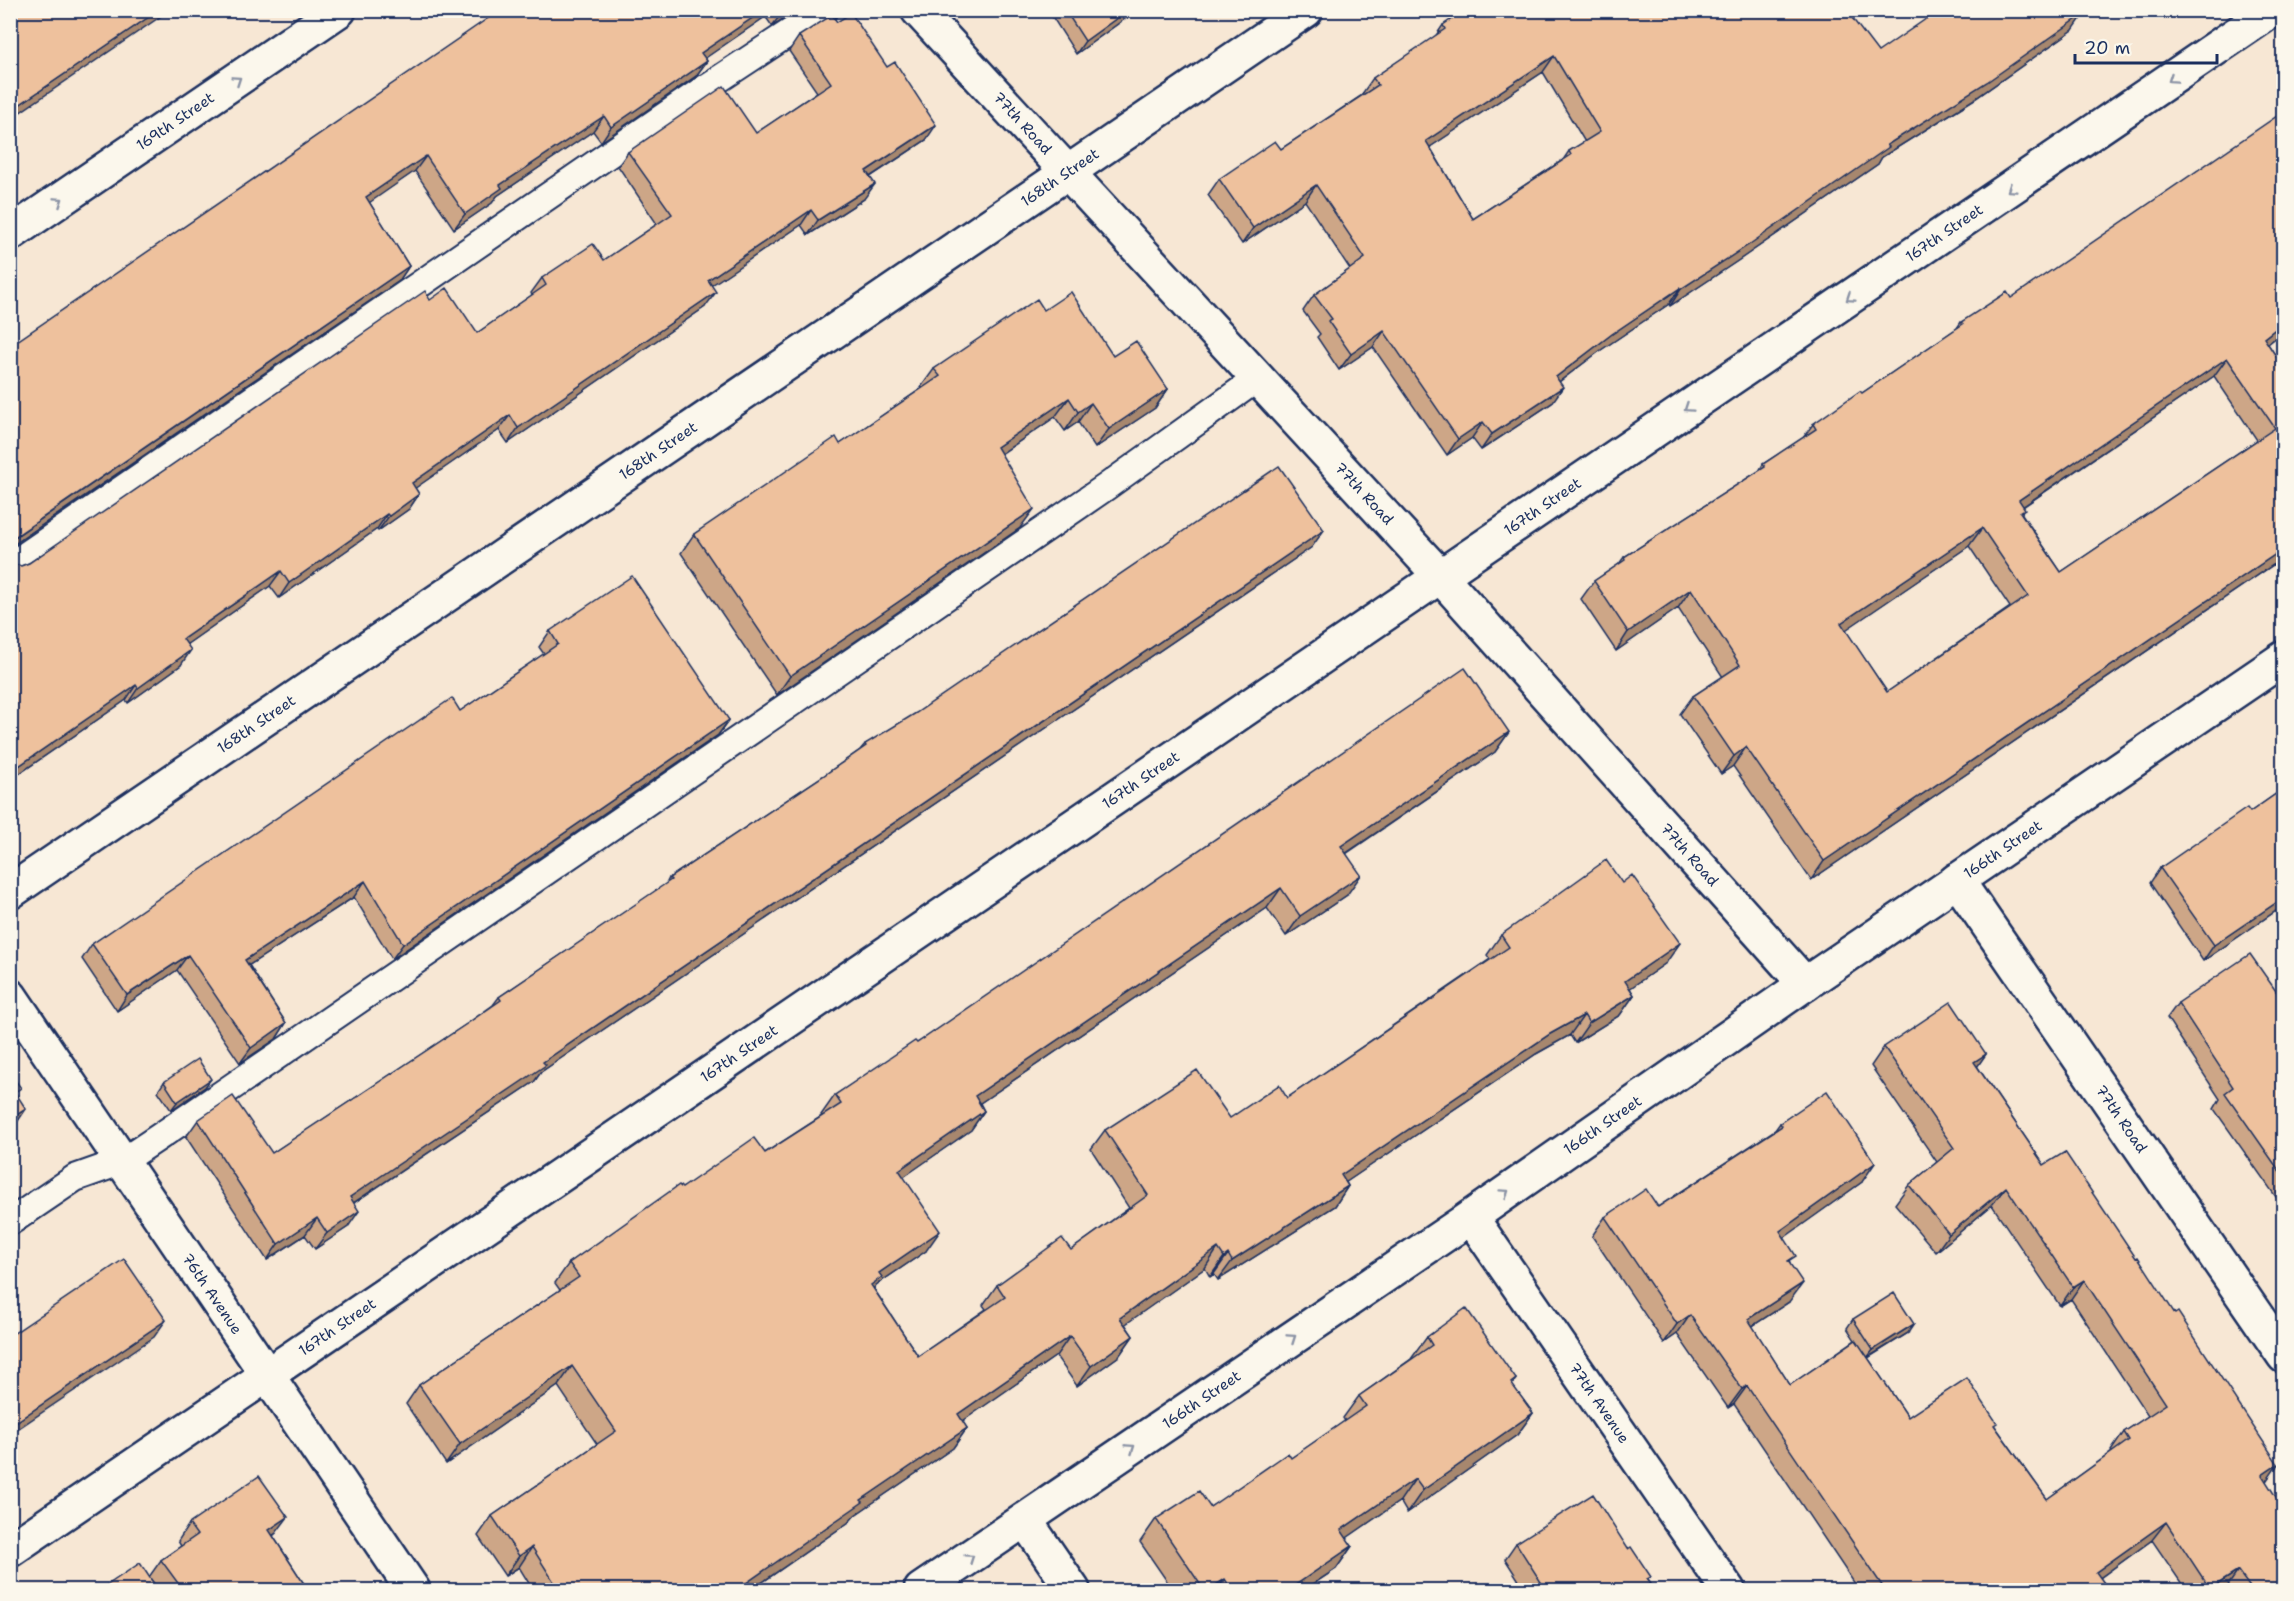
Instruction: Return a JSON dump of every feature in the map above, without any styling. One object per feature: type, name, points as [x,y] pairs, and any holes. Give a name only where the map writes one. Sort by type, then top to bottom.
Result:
[{"type":"street","name":"169th Street","points":[[10,234],[339,10]]},
{"type":"street","name":"77th Road","points":[[918,10],[1441,577],[1805,984]]},
{"type":"street","name":"168th Street","points":[[10,892],[1306,10]]},
{"type":"street","name":"167th Street","points":[[10,1550],[2272,10]]},
{"type":"street","name":"166th Street","points":[[921,1590],[1471,1217],[1805,984],[2283,658]]},
{"type":"street","name":"77th Road","points":[[1957,880],[2283,1356]]},
{"type":"street","name":"76th Avenue","points":[[10,996],[413,1590]]},
{"type":"street","name":"77th Avenue","points":[[1471,1217],[1728,1590]]},
{"type":"street","points":[[1025,1520],[1073,1590]]},
{"type":"lane","points":[[10,566],[824,10]]},
{"type":"lane","points":[[10,1222],[75,1178],[123,1161],[1106,487],[1258,378]]},
{"type":"building","points":[[21,10],[159,10],[10,111],[10,18]]},
{"type":"building","points":[[500,10],[764,10],[701,53],[707,61],[611,127],[604,116],[500,185],[502,188],[465,214],[426,156],[366,197],[409,266],[10,540],[10,346]]},
{"type":"building","points":[[773,10],[789,10],[778,18]]},
{"type":"building","points":[[1065,10],[1128,10],[1085,41]]},
{"type":"building","points":[[1465,10],[1846,10],[1878,52],[1939,10],[2083,10],[2084,14],[1987,82],[1887,145],[1889,147],[1750,244],[1612,334],[1556,377],[1563,387],[1492,434],[1483,422],[1458,439],[1384,331],[1351,354],[1328,321],[1332,319],[1314,295],[1365,258],[1316,185],[1253,228],[1219,179],[1275,141],[1281,149],[1378,85],[1373,78],[1445,29],[1443,25]],"holes":[[[1554,56],[1600,132],[1569,151],[1571,155],[1473,219],[1426,141]]]},
{"type":"building","points":[[851,13],[887,67],[895,62],[936,125],[866,171],[875,184],[818,220],[811,210],[708,280],[716,292],[518,428],[510,415],[412,483],[419,494],[389,516],[387,514],[289,583],[281,571],[183,639],[191,650],[138,688],[136,685],[10,772],[10,562],[21,566],[29,563],[425,291],[430,300],[447,288],[477,333],[546,285],[542,278],[593,244],[604,260],[672,214],[628,152],[724,86],[756,133],[831,83],[799,36],[832,15],[837,22]]},
{"type":"building","points":[[2283,112],[2283,323],[2264,338],[2283,367],[2283,549],[1824,861],[1746,747],[1734,756],[1693,696],[1740,665],[1691,589],[1628,632],[1594,581],[1625,560],[1624,557],[1765,467],[1763,464],[1816,429],[1813,424],[1963,324],[1961,322],[2007,292],[2011,298]],"holes":[[[2227,358],[2275,428],[2061,572],[2020,512],[2025,509],[2019,500]],[[1982,528],[2028,596],[1887,692],[1841,623]]]},
{"type":"building","points":[[1071,292],[1113,356],[1136,341],[1168,389],[1109,429],[1091,403],[1078,412],[1069,398],[997,447],[1034,509],[790,676],[694,534],[836,437],[840,444],[940,376],[934,369],[1037,299],[1044,310]]},
{"type":"building","points":[[1279,466],[1324,530],[575,1040],[543,1062],[546,1065],[350,1197],[359,1211],[327,1233],[317,1218],[278,1244],[198,1120],[233,1096],[272,1153],[468,1023],[501,1000],[499,997],[671,880],[669,878],[823,776],[866,746],[865,744],[916,713]]},
{"type":"building","points":[[632,576],[729,720],[403,944],[365,881],[245,960],[286,1023],[251,1048],[188,955],[127,995],[92,944],[452,698],[460,711],[558,644],[550,631]]},
{"type":"building","points":[[1465,668],[1509,732],[1341,846],[1361,875],[1300,916],[1281,888],[975,1096],[984,1111],[899,1170],[940,1231],[879,1273],[882,1277],[871,1285],[918,1356],[1005,1297],[997,1285],[1062,1238],[1071,1250],[1148,1195],[1105,1130],[1197,1070],[1230,1118],[1279,1085],[1287,1098],[1509,947],[1501,935],[1606,860],[1622,883],[1632,875],[1680,943],[1625,981],[1634,995],[1589,1023],[1584,1015],[1550,1034],[1341,1175],[1348,1186],[1232,1261],[1228,1254],[1224,1257],[1218,1248],[1120,1318],[1133,1336],[1091,1366],[1070,1336],[958,1414],[967,1428],[861,1500],[863,1502],[736,1590],[559,1590],[532,1547],[519,1556],[492,1516],[616,1431],[572,1366],[460,1444],[419,1385],[579,1277],[569,1263],[679,1185],[682,1188],[754,1138],[765,1153],[841,1104],[835,1095],[915,1041],[917,1043]]},
{"type":"building","points":[[2283,789],[2283,898],[2214,945],[2160,868],[2247,808],[2250,812]]},
{"type":"building","points":[[2250,954],[2283,1001],[2283,1176],[2225,1093],[2233,1087],[2178,1003]]},
{"type":"building","points":[[1951,1002],[1986,1054],[1974,1062],[2044,1165],[2065,1152],[2175,1314],[2178,1312],[2278,1464],[2262,1475],[2283,1508],[2283,1590],[2252,1590],[2238,1571],[2210,1589],[2166,1522],[2096,1572],[2109,1590],[1885,1590],[1747,1386],[1742,1389],[1690,1315],[1677,1324],[1605,1217],[1646,1189],[1658,1207],[1782,1126],[1780,1123],[1827,1091],[1875,1163],[1780,1231],[1796,1256],[1788,1261],[1803,1283],[1748,1319],[1790,1385],[1856,1340],[1908,1417],[1967,1378],[1997,1423],[1994,1425],[2047,1499],[2129,1440],[2124,1432],[2166,1404],[2084,1280],[2073,1287],[2006,1187],[1949,1234],[1909,1185],[1954,1148],[1884,1047]]},
{"type":"building","points":[[198,1059],[211,1079],[177,1102],[164,1082]]},
{"type":"building","points":[[10,1073],[21,1088],[15,1092],[26,1109],[10,1119]]},
{"type":"building","points":[[124,1259],[166,1320],[10,1426],[10,1336]]},
{"type":"building","points":[[1894,1293],[1914,1324],[1873,1350],[1853,1319]]},
{"type":"building","points":[[1466,1308],[1516,1379],[1511,1383],[1533,1413],[1423,1490],[1415,1479],[1341,1530],[1352,1546],[1288,1590],[1232,1590],[1225,1579],[1208,1590],[1204,1590],[1156,1519],[1199,1491],[1210,1507],[1288,1453],[1291,1458],[1366,1406],[1359,1396],[1432,1345],[1427,1337]]},
{"type":"building","points":[[259,1476],[288,1517],[269,1530],[308,1590],[183,1590],[161,1560],[197,1535],[189,1524]]},
{"type":"building","points":[[1593,1494],[1628,1549],[1631,1547],[1651,1577],[1647,1579],[1655,1590],[1546,1590],[1516,1543]]},
{"type":"building","points":[[140,1563],[158,1590],[100,1590]]}]
